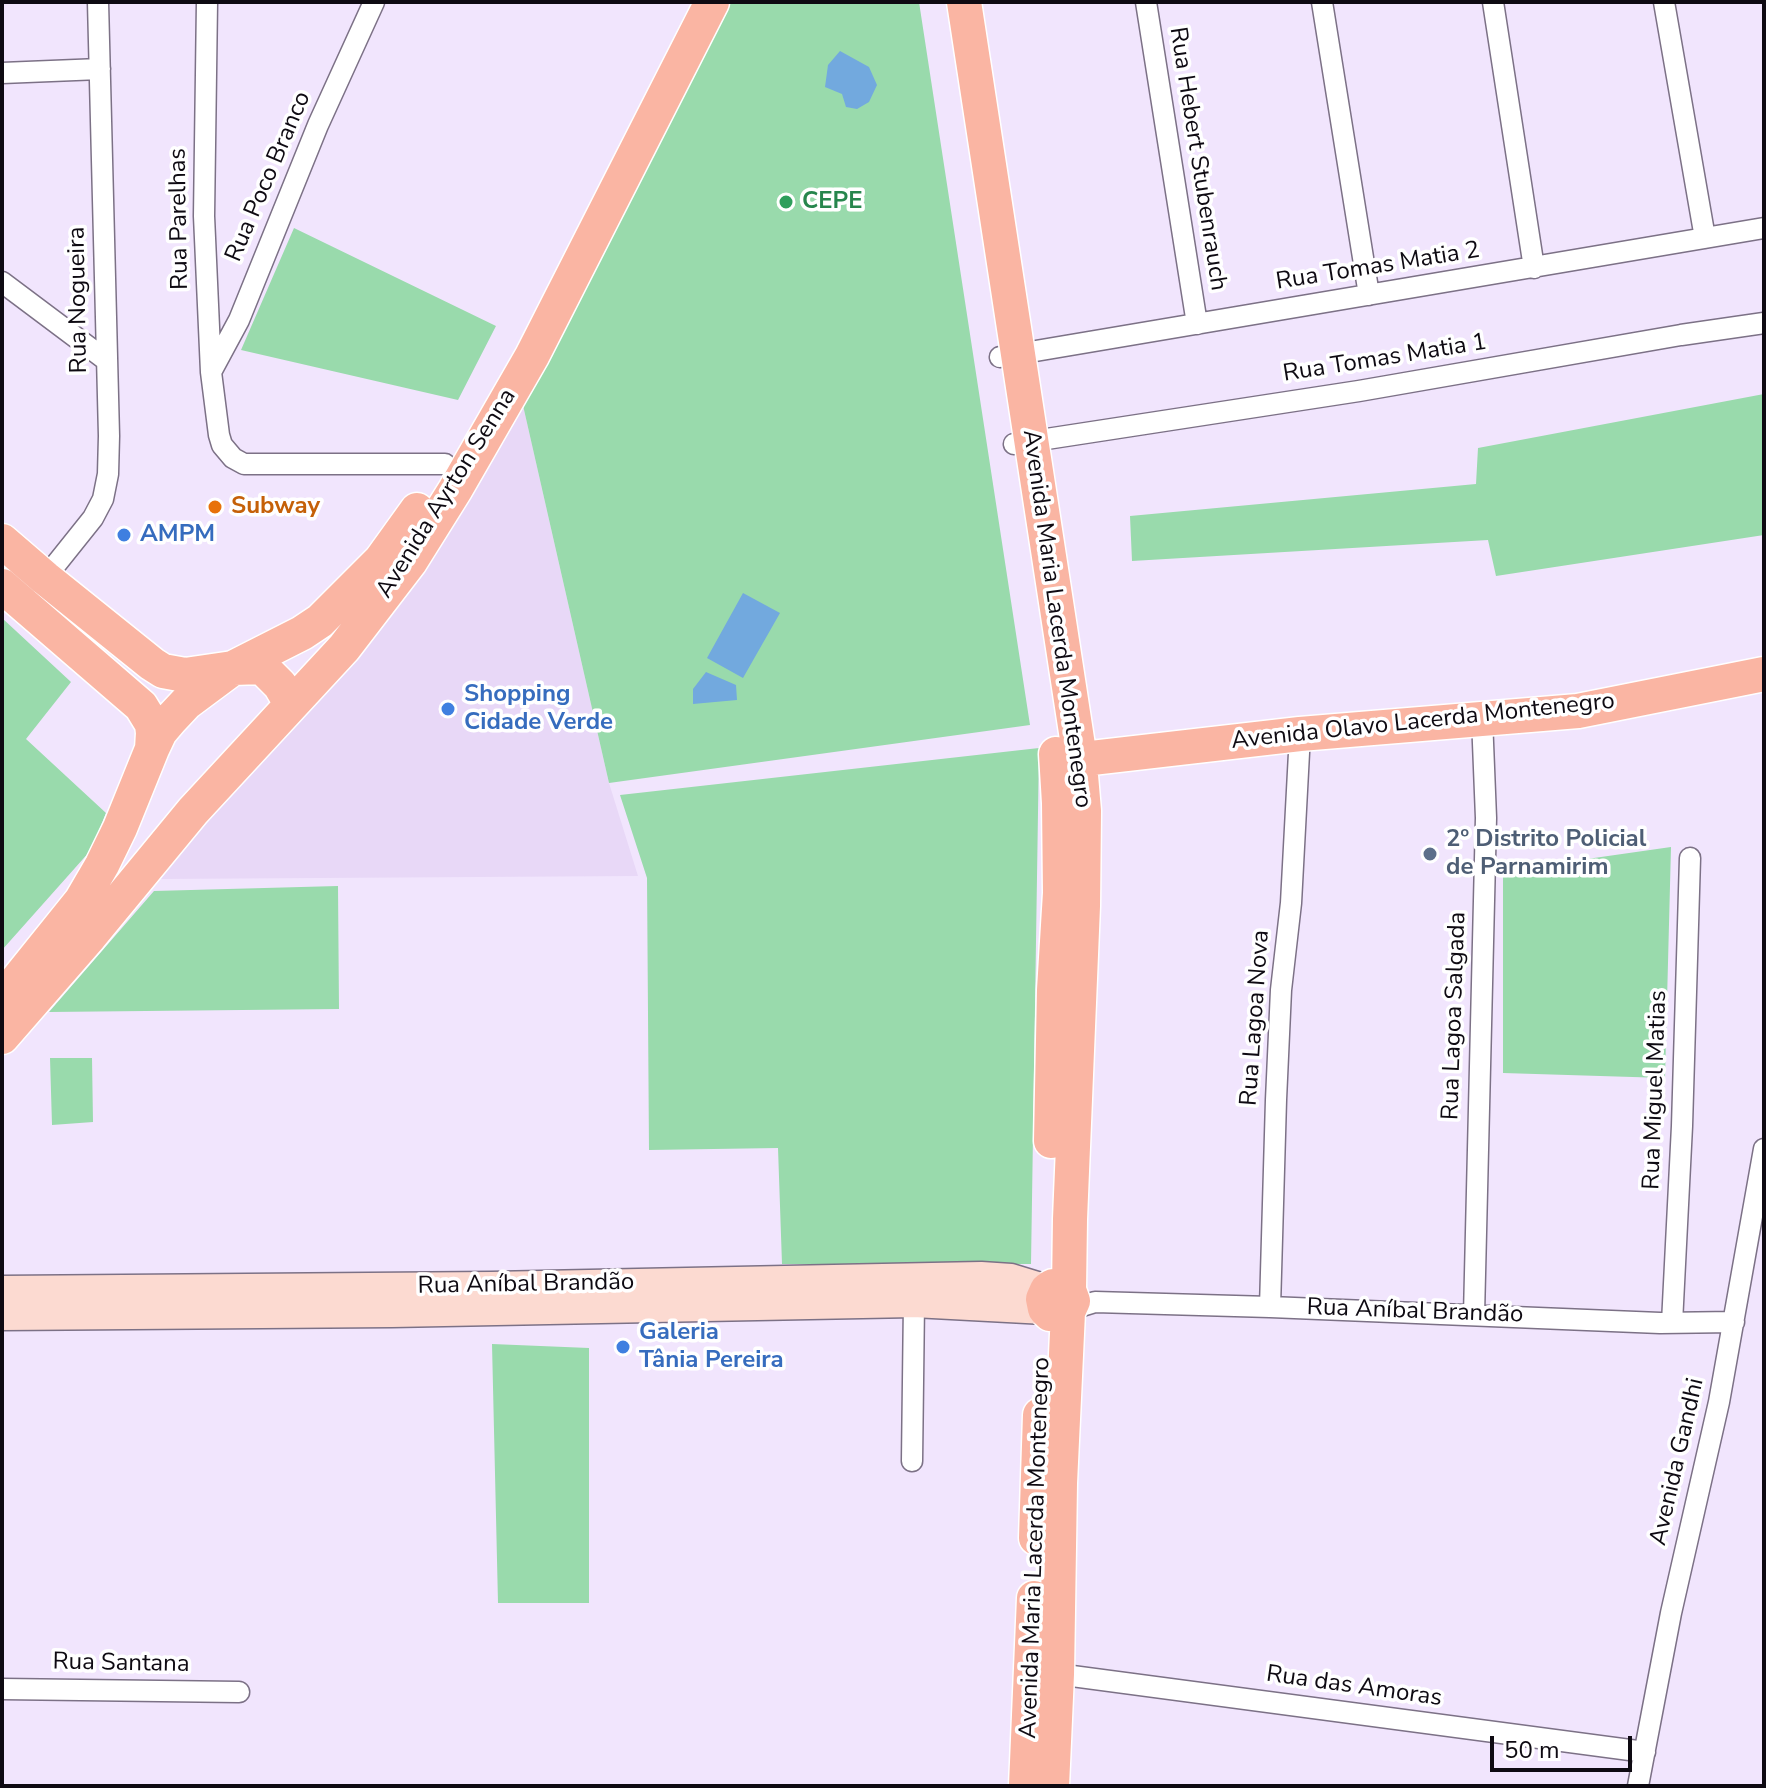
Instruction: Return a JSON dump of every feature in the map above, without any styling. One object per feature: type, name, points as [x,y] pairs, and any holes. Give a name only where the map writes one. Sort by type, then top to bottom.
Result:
[{"type":"main road","name":"Avenida Ayrton Senna","points":[[2,999],[81,901],[108,853],[160,732],[186,703],[233,668],[320,621],[381,560],[410,522],[528,318],[690,2]]},
{"type":"main road","name":"Avenida Ayrton Senna","points":[[2,1037],[193,811],[344,648],[410,562],[455,490],[543,335],[712,2]]},
{"type":"main road","name":"Avenida Maria Lacerda Montenegro","points":[[947,2],[1023,442],[1046,668],[1068,761],[1059,803],[1060,893],[1051,1091],[1062,1300],[1057,1674],[1052,1786]]},
{"type":"main road","name":"Avenida Maria Lacerda Montenegro","points":[[964,2],[1008,355]]},
{"type":"main road","points":[[2,541],[163,671],[185,675],[262,667],[280,685],[289,707]]},
{"type":"main road","points":[[2,586],[141,706],[152,724],[153,733],[143,787],[152,807],[161,814],[173,816],[193,811]]},
{"type":"main road","name":"Avenida Olavo Lacerda Montenegro","points":[[1068,761],[1300,734],[1578,711],[1764,674]]},
{"type":"main road","name":"Avenida Maria Lacerda Montenegro","points":[[1026,1786],[1033,1646],[1036,1481],[1062,1300]]},
{"type":"street","name":"Rua Nogueira","points":[[45,578],[85,529],[103,499],[108,474],[98,2]]},
{"type":"street","name":"Rua Parelhas","points":[[207,2],[204,216],[211,372],[219,435],[227,452],[244,464],[445,464]]},
{"type":"street","name":"Rua Poco Branco","points":[[211,372],[239,320],[318,125],[374,2]]},
{"type":"street","name":"Rua Hebert Stubenrauch","points":[[1146,2],[1197,324]]},
{"type":"street","points":[[1322,2],[1369,295]]},
{"type":"street","points":[[1493,2],[1534,268]]},
{"type":"street","points":[[1664,2],[1705,238]]},
{"type":"street","points":[[2,73],[100,69]]},
{"type":"street","name":"Rua Tomas Matia 2","points":[[1008,355],[1764,228]]},
{"type":"street","points":[[2,282],[106,360]]},
{"type":"street","name":"Rua Tomas Matia 1","points":[[1023,442],[1359,391],[1764,323]]},
{"type":"street","name":"Rua Lagoa Salgada","points":[[1474,1315],[1486,818],[1482,718]]},
{"type":"street","name":"Rua Lagoa Nova","points":[[1270,1307],[1281,990],[1291,903],[1300,734]]},
{"type":"street","name":"Rua Miguel Matias","points":[[1672,1323],[1690,858]]},
{"type":"street","name":"Avenida Gandhi","points":[[1638,1786],[1671,1613],[1719,1402],[1764,1149]]},
{"type":"street","name":"Rua Aníbal Brandão","points":[[2,1315],[355,1300],[491,1287],[981,1277],[1011,1279],[1062,1300]]},
{"type":"street","name":"Rua Aníbal Brandão","points":[[2,1291],[355,1300],[1062,1300],[1672,1323],[1734,1322]]},
{"type":"street","points":[[912,1461],[914,1302]]},
{"type":"street","name":"Rua das Amoras","points":[[1057,1674],[1645,1752]]},
{"type":"street","name":"Rua Santana","points":[[2,1689],[239,1692]]},
{"type":"shaded area","name":"Shopping Cidade Verde","points":[[522,401],[609,783],[638,876],[159,879],[368,634]]},
{"type":"green space","name":"CEPE","points":[[721,2],[919,2],[1030,725],[609,783],[522,401]]},
{"type":"green space","points":[[294,228],[496,326],[458,400],[241,350]]},
{"type":"green space","points":[[1764,394],[1764,535],[1496,576],[1488,540],[1132,561],[1130,516],[1476,484],[1478,448]]},
{"type":"green space","points":[[2,618],[71,682],[26,739],[106,813],[91,850],[2,950]]},
{"type":"green space","points":[[1039,748],[1031,1264],[782,1264],[778,1148],[649,1150],[647,878],[620,795]]},
{"type":"green space","points":[[1671,847],[1665,1078],[1503,1073],[1503,871]]},
{"type":"green space","points":[[338,886],[339,1009],[49,1012],[154,891]]},
{"type":"green space","points":[[50,1058],[92,1058],[93,1122],[52,1125]]},
{"type":"green space","points":[[492,1344],[589,1348],[589,1603],[498,1603]]},
{"type":"water","points":[[840,51],[869,67],[877,85],[869,102],[857,109],[846,107],[842,94],[825,87],[828,65]]},
{"type":"water","points":[[743,593],[780,613],[743,678],[707,658]]},
{"type":"water","points":[[706,672],[736,685],[737,700],[693,704],[693,689]]},
{"type":"place","name":"CEPE","points":[[786,202]]},
{"type":"place","name":"Subway","points":[[215,507]]},
{"type":"place","name":"AMPM","points":[[124,535]]},
{"type":"place","name":"Shopping Cidade Verde","points":[[448,709]]},
{"type":"place","name":"2º Distrito Policial de Parnamirim","points":[[1430,854]]},
{"type":"place","name":"Galeria Tânia Pereira","points":[[623,1347]]}]
